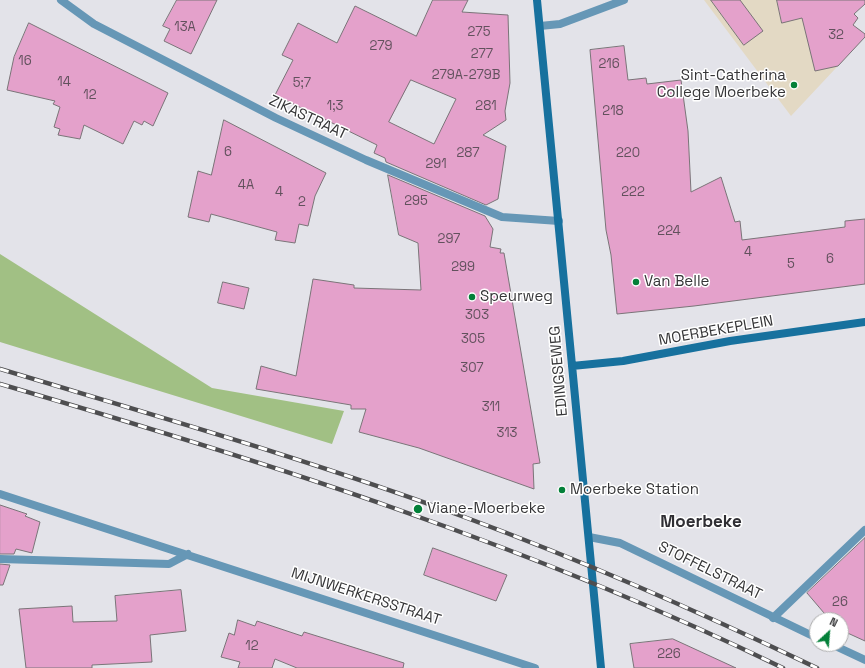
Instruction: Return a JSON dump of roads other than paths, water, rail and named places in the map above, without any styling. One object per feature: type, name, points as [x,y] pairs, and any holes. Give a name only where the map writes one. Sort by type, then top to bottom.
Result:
[{"type":"main road","name":"EDINGSEWEG","points":[[538,0],[601,668]]},
{"type":"main road","name":"MOERBEKEPLEIN","points":[[572,366],[637,359],[730,342],[865,322]]},
{"type":"street","name":"ZIKASTRAAT","points":[[61,0],[94,24],[276,118],[366,160],[502,217],[559,221]]},
{"type":"street","points":[[540,26],[560,24],[624,0]]},
{"type":"street","name":"MIJNWERKERSSTRAAT","points":[[0,494],[535,668]]},
{"type":"street","points":[[773,618],[865,530]]},
{"type":"street","name":"STOFFELSTRAAT","points":[[589,537],[620,543],[809,634]]},
{"type":"street","points":[[0,559],[169,564],[188,554]]},
{"type":"street","points":[[848,652],[865,660]]},
{"type":"railway","points":[[0,369],[293,458],[467,518],[556,552],[644,589],[817,668]]},
{"type":"railway","points":[[0,384],[200,444],[299,476],[496,545],[593,583],[689,624],[783,668]]},
{"type":"place","name":"Sint-Catherina College Moerbeke","points":[[794,85]]},
{"type":"place","name":"Van Belle","points":[[636,282]]},
{"type":"place","name":"Speurweg","points":[[472,297]]},
{"type":"place","name":"Moerbeke Station","points":[[562,490]]},
{"type":"place","name":"Viane-Moerbeke","points":[[418,509]]},
{"type":"district","name":"Moerbeke","points":[[701,522]]}]
